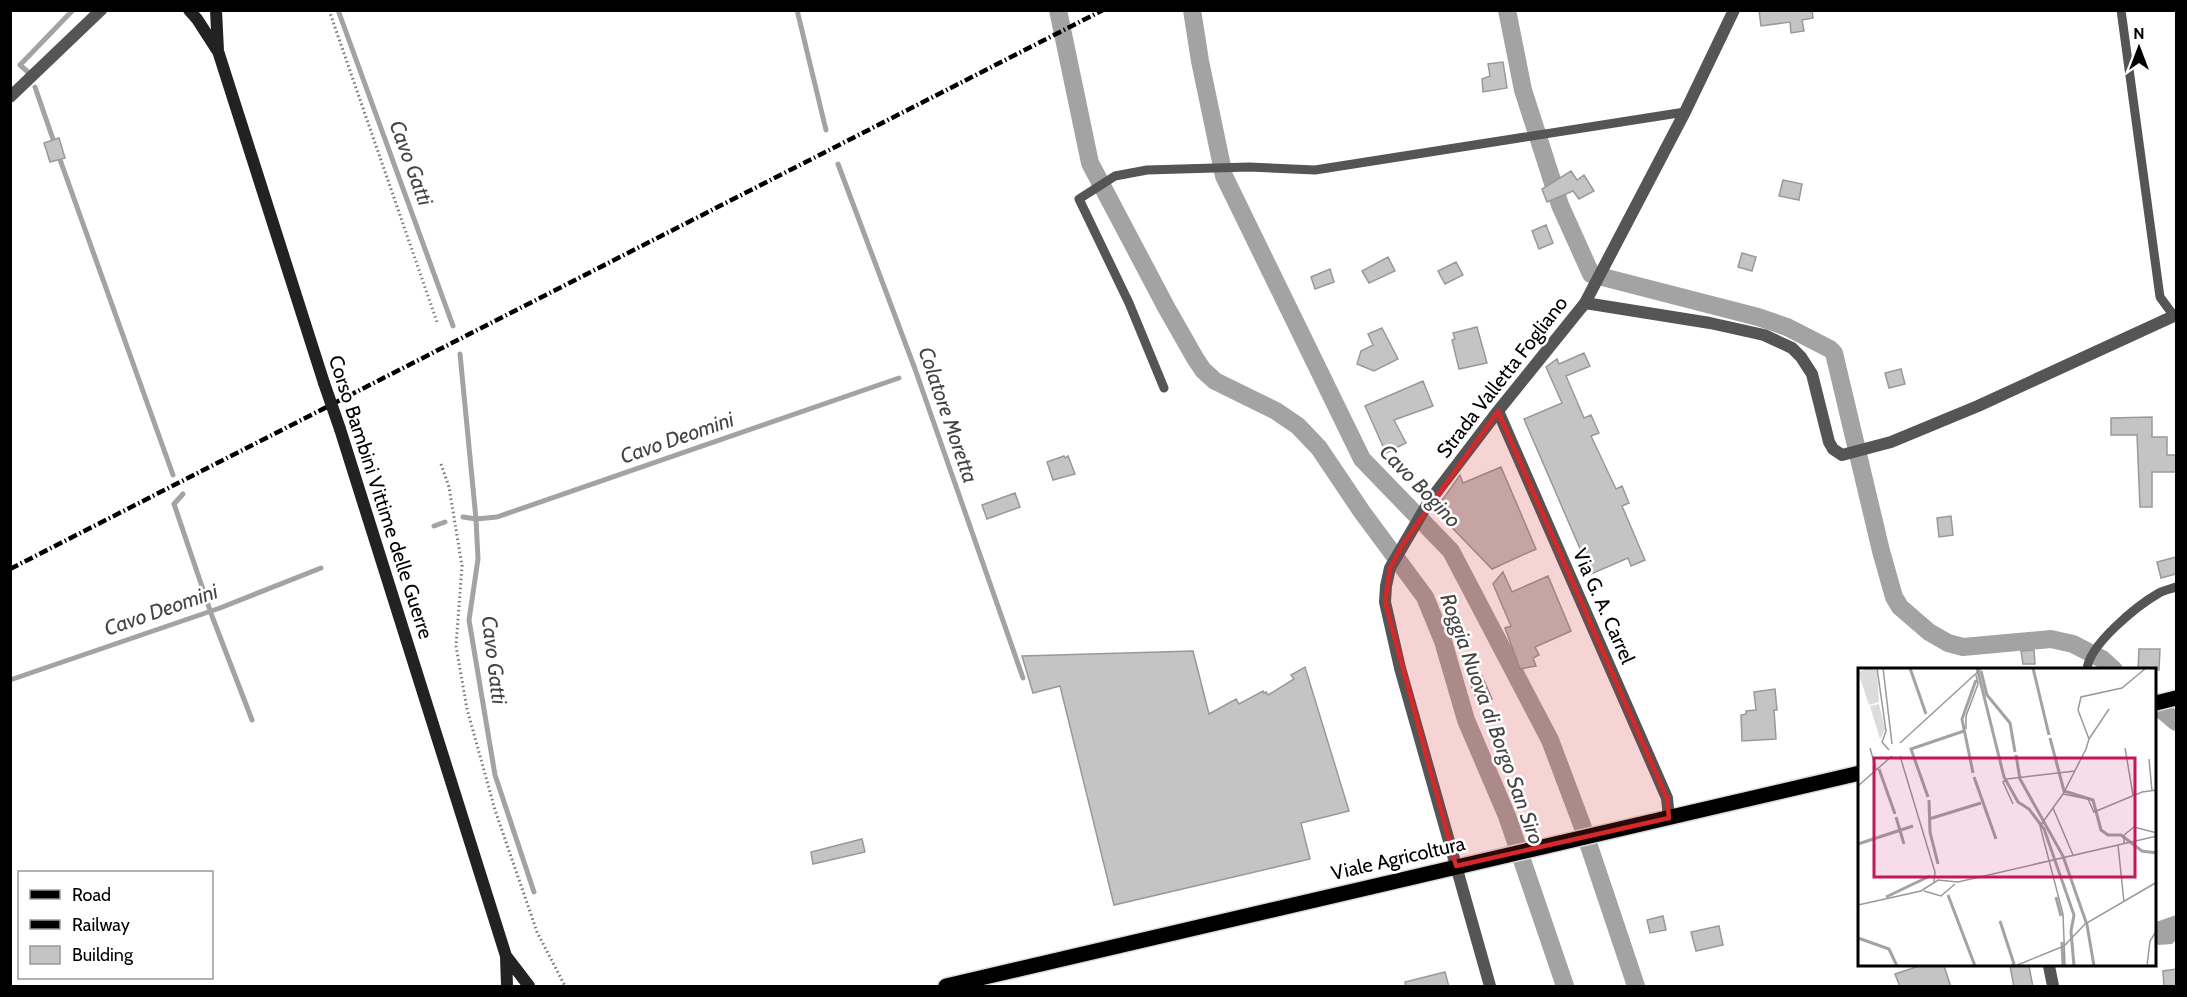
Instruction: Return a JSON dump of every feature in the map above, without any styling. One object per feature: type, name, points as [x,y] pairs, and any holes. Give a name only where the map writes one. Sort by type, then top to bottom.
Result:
[{"type":"main road","points":[[189,10],[197,18],[218,51]]},
{"type":"main road","points":[[216,10],[218,51]]},
{"type":"main road","name":"Corso Bambini Vittime delle Guerre","points":[[218,51],[506,956],[507,987]]},
{"type":"main road","points":[[2157,703],[2174,699]]},
{"type":"main road","name":"Viale Agricoltura","points":[[946,987],[1858,772]]},
{"type":"main road","name":"Corso Bambini Vittime delle Guerre","points":[[506,956],[529,987]]},
{"type":"street","name":"Strada Valletta Fogliano","points":[[1490,987],[1400,668],[1385,602],[1386,586],[1392,564],[1423,512],[1498,411],[1585,303],[1685,112],[1734,10]]},
{"type":"street","points":[[12,92],[101,11]]},
{"type":"street","points":[[1585,303],[1710,323],[1764,335],[1792,348],[1808,365],[1829,442],[1833,449],[1842,455],[1891,442],[1978,406],[2175,315]]},
{"type":"street","name":"Via G. A. Carrel","points":[[1498,411],[1667,798],[1669,818]]},
{"type":"street","points":[[2049,967],[2053,987]]},
{"type":"lane","points":[[2121,10],[2160,297],[2175,315]]},
{"type":"lane","points":[[1164,388],[1129,303],[1079,199],[1115,176],[1147,170],[1229,168],[1315,170],[1685,112]]},
{"type":"lane","points":[[2087,668],[2096,646],[2110,631],[2159,593],[2176,587]]},
{"type":"path","points":[[329,10],[437,322]]},
{"type":"path","points":[[441,464],[449,487],[462,566],[456,646],[467,709],[495,810],[537,932],[565,987]]},
{"type":"highlighted area","points":[[1498,411],[1667,798],[1669,818],[1456,866],[1385,602],[1390,568],[1402,545]]},
{"type":"shaded area","points":[[2176,915],[2176,940],[2172,944],[2158,945],[2157,922]]},
{"type":"building","points":[[1759,10],[1812,10],[1813,18],[1802,20],[1804,31],[1791,33],[1790,22],[1761,26]]},
{"type":"building","points":[[1503,62],[1507,88],[1483,92],[1482,79],[1490,76],[1488,64]]},
{"type":"building","points":[[59,138],[65,158],[50,162],[44,143]]},
{"type":"building","points":[[1571,171],[1577,180],[1584,175],[1594,191],[1579,199],[1573,191],[1547,202],[1542,189]]},
{"type":"building","points":[[1783,180],[1802,184],[1799,200],[1779,196]]},
{"type":"building","points":[[1546,225],[1553,243],[1539,249],[1532,231]]},
{"type":"building","points":[[1742,253],[1756,257],[1752,271],[1738,267]]},
{"type":"building","points":[[1388,257],[1395,271],[1369,283],[1362,271]]},
{"type":"building","points":[[1456,262],[1463,275],[1445,284],[1438,271]]},
{"type":"building","points":[[1330,269],[1334,282],[1315,289],[1311,277]]},
{"type":"building","points":[[1477,327],[1487,363],[1459,369],[1452,340],[1455,339],[1453,333]]},
{"type":"building","points":[[1382,328],[1398,359],[1374,371],[1357,364],[1361,351],[1373,345],[1368,334]]},
{"type":"building","points":[[1584,353],[1590,366],[1566,376],[1584,418],[1591,415],[1599,433],[1591,436],[1616,489],[1622,486],[1629,503],[1622,506],[1645,560],[1631,566],[1628,558],[1591,574],[1524,419],[1562,403],[1546,367],[1557,359],[1559,364]]},
{"type":"building","points":[[1901,369],[1905,384],[1889,388],[1885,373]]},
{"type":"building","points":[[1423,381],[1433,406],[1394,420],[1406,443],[1386,453],[1365,406]]},
{"type":"building","points":[[2152,417],[2152,437],[2167,437],[2167,455],[2176,455],[2176,472],[2152,472],[2152,507],[2140,507],[2137,435],[2111,435],[2111,418]]},
{"type":"building","points":[[1064,456],[1065,458],[1068,456],[1075,474],[1053,480],[1047,462]]},
{"type":"building","points":[[1501,467],[1536,549],[1492,569],[1435,510],[1460,475],[1463,483]]},
{"type":"building","points":[[1015,493],[1020,507],[987,519],[982,505]]},
{"type":"building","points":[[1951,516],[1953,535],[1939,537],[1937,518]]},
{"type":"building","points":[[2176,557],[2176,574],[2161,578],[2157,562]]},
{"type":"building","points":[[1503,572],[1512,592],[1548,576],[1571,631],[1535,647],[1539,655],[1533,658],[1536,666],[1520,669],[1505,628],[1511,626],[1493,584]]},
{"type":"building","points":[[2139,649],[2160,649],[2159,670],[2157,668],[2138,668]]},
{"type":"building","points":[[2034,650],[2035,664],[2023,664],[2021,651]]},
{"type":"building","points":[[1193,651],[1209,714],[1236,699],[1239,704],[1263,691],[1268,695],[1294,679],[1291,675],[1305,667],[1349,811],[1301,823],[1310,859],[1114,905],[1060,686],[1033,693],[1022,656]]},
{"type":"building","points":[[1482,676],[1492,699],[1479,704],[1469,681]]},
{"type":"building","points":[[1775,689],[1776,739],[1742,741],[1741,715],[1746,714],[1746,711],[1756,710],[1754,692]]},
{"type":"building","points":[[862,839],[865,852],[813,864],[811,852]]},
{"type":"building","points":[[1663,916],[1666,930],[1650,933],[1647,920]]},
{"type":"building","points":[[1719,926],[1723,945],[1696,951],[1691,932]]},
{"type":"building","points":[[1916,967],[1944,967],[1951,987],[1900,987],[1895,974]]},
{"type":"building","points":[[2010,967],[2029,967],[2033,987],[2014,987]]},
{"type":"building","points":[[2176,969],[2176,987],[2164,987],[2163,971]]},
{"type":"building","points":[[1445,972],[1449,987],[1406,987],[1405,982]]},
{"type":"waterway","points":[[28,72],[20,65],[73,10]]},
{"type":"waterway","name":"Cavo Gatti","points":[[338,10],[453,326]]},
{"type":"waterway","name":"Colatore Moretta","points":[[797,10],[826,130]]},
{"type":"waterway","name":"Roggia Nuova di Borgo San Siro","points":[[1058,10],[1090,163],[1195,358],[1203,370],[1215,381],[1276,411],[1298,426],[1319,448],[1362,512],[1425,597],[1443,641],[1466,720],[1507,816],[1565,986]]},
{"type":"waterway","name":"Cavo Bogino","points":[[1192,10],[1224,176],[1362,459],[1451,551],[1550,740],[1582,825],[1636,986]]},
{"type":"waterway","points":[[1507,10],[1523,90],[1560,205],[1591,274],[1758,317],[1787,327],[1830,349],[1834,353],[1881,551],[1894,597],[1900,607],[1929,632],[1948,643],[1963,647],[2051,639],[2073,644],[2102,659],[2112,668]]},
{"type":"waterway","points":[[35,87],[55,145]]},
{"type":"waterway","points":[[58,154],[173,475]]},
{"type":"waterway","name":"Colatore Moretta","points":[[838,164],[915,369],[1023,678]]},
{"type":"waterway","name":"Cavo Gatti","points":[[460,354],[478,559],[469,620],[495,775],[534,892]]},
{"type":"waterway","name":"Cavo Deomini","points":[[463,517],[476,519],[497,517],[899,378]]},
{"type":"waterway","points":[[183,494],[174,504],[212,616],[252,720]]},
{"type":"waterway","name":"Cavo Deomini","points":[[434,526],[445,522]]},
{"type":"waterway","name":"Cavo Deomini","points":[[10,680],[220,608],[321,568]]},
{"type":"waterway","points":[[2157,706],[2176,722]]},
{"type":"railway","points":[[10,569],[1103,10]]}]
